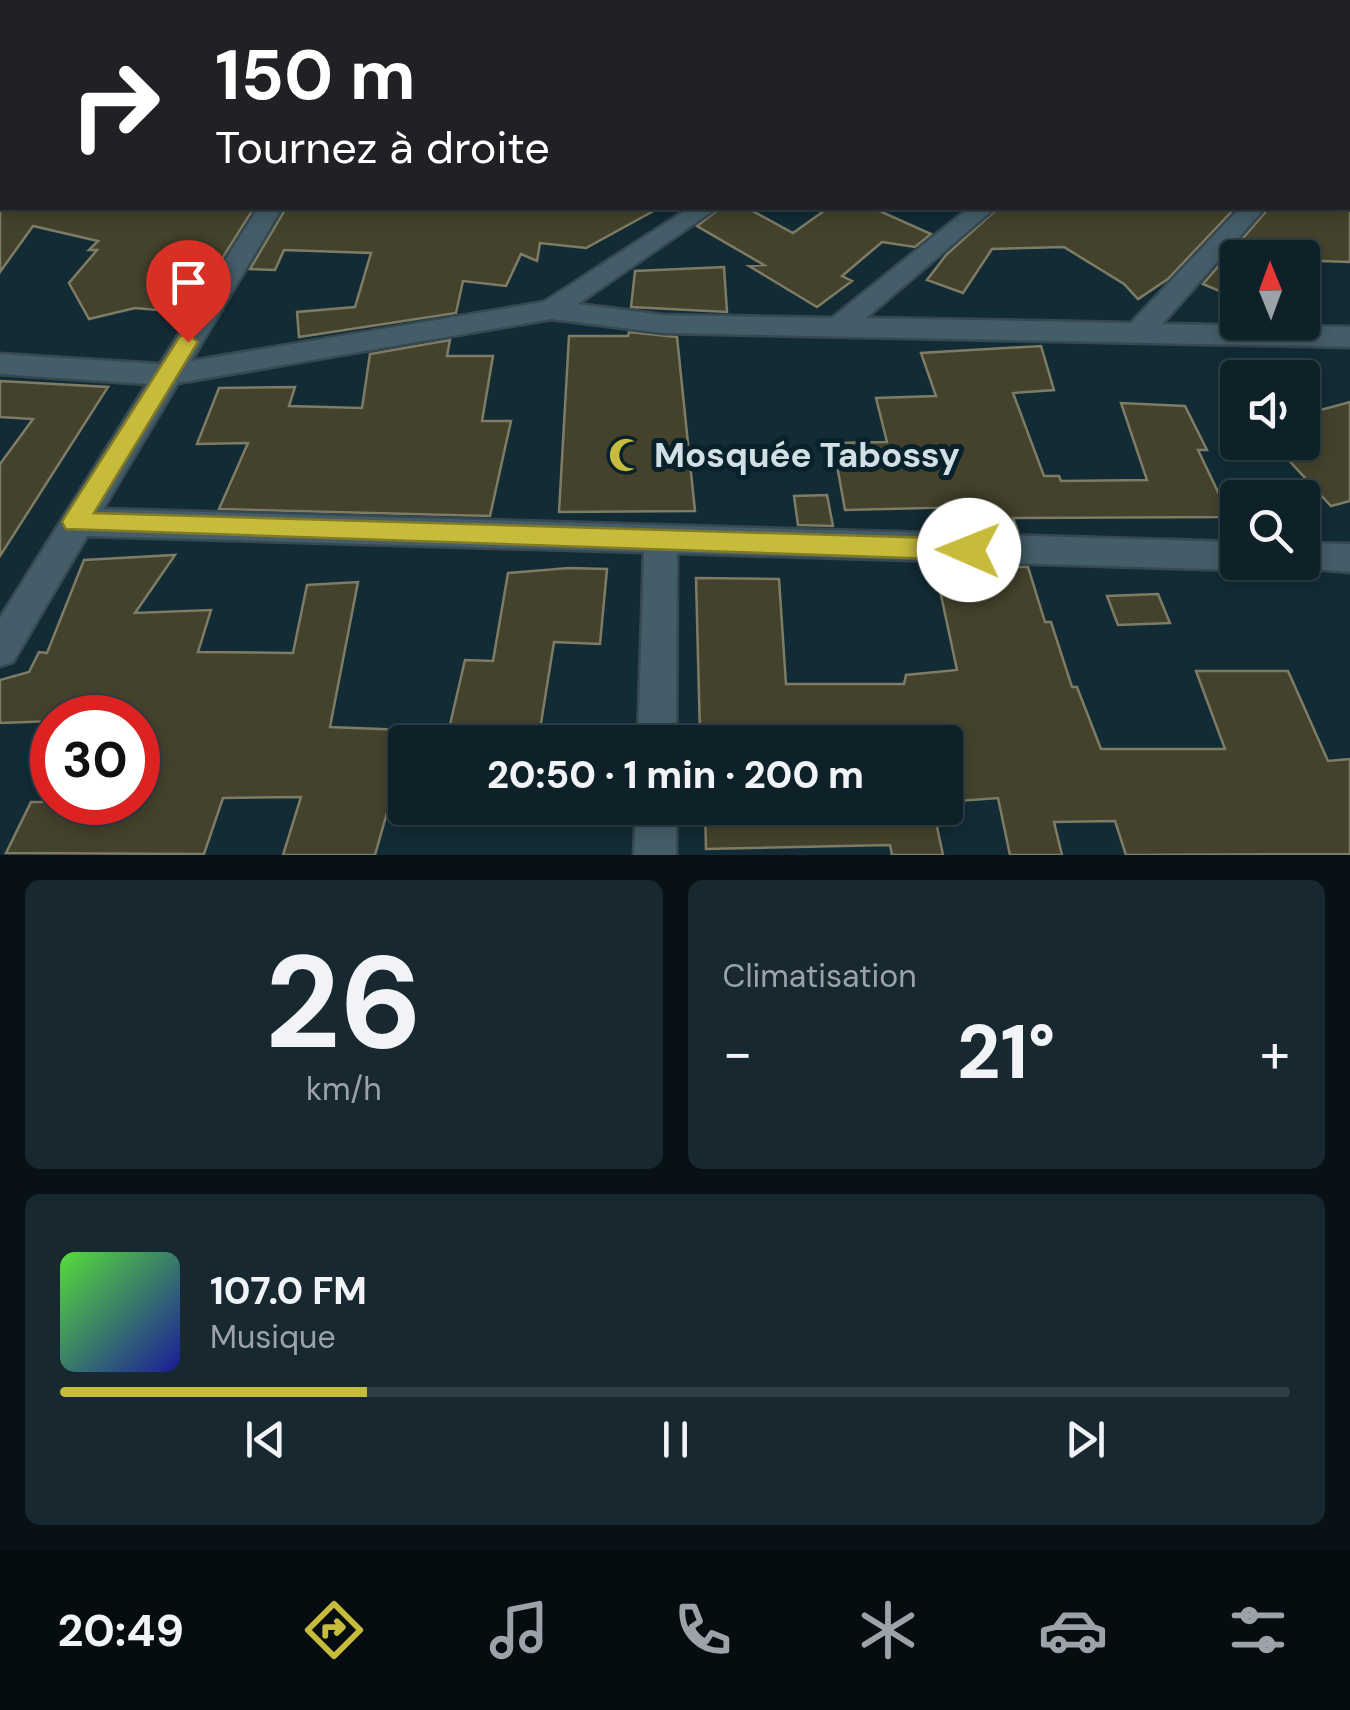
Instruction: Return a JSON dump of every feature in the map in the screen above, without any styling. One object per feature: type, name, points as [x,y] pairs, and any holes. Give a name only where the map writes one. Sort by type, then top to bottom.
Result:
[{"type":"street","points":[[0,650],[269,210]]},
{"type":"street","points":[[552,310],[703,210]]},
{"type":"street","points":[[838,327],[980,210]]},
{"type":"street","points":[[1138,332],[1251,210]]},
{"type":"street","points":[[0,364],[168,375],[552,310],[663,324],[1350,337]]},
{"type":"street","points":[[75,522],[1220,556]]},
{"type":"street","points":[[657,725],[662,542]]},
{"type":"street","points":[[1320,557],[1350,558]]},
{"type":"street","points":[[655,855],[656,825]]},
{"type":"building","points":[[0,210],[253,210],[216,268],[209,268],[180,312],[135,308],[89,319],[69,283],[97,250],[89,250],[98,241],[33,226],[0,272]]},
{"type":"building","points":[[285,210],[655,210],[586,248],[540,243],[537,261],[521,254],[506,286],[463,281],[456,313],[299,337],[297,312],[355,307],[371,253],[284,250],[275,270],[250,269]]},
{"type":"building","points":[[717,210],[751,210],[793,233],[825,210],[877,210],[931,234],[915,247],[882,242],[842,276],[852,281],[817,307],[749,266],[764,265],[697,226]]},
{"type":"building","points":[[996,210],[1233,210],[1168,279],[1138,299],[1124,284],[1064,247],[992,249],[963,293],[927,280],[946,255]]},
{"type":"building","points":[[1267,210],[1350,210],[1350,262],[1320,261],[1320,240],[1241,240]]},
{"type":"building","points":[[1220,264],[1220,291],[1203,284]]},
{"type":"building","points":[[724,267],[727,312],[631,307],[635,271]]},
{"type":"building","name":"Mosquée Tabossy","points":[[629,332],[677,337],[695,511],[559,512],[569,336],[628,336]]},
{"type":"building","points":[[450,340],[447,356],[493,356],[482,421],[511,421],[490,516],[219,509],[248,443],[197,444],[219,388],[295,387],[289,406],[362,408],[370,354]]},
{"type":"building","points":[[1041,346],[1054,390],[1013,393],[1044,476],[1059,476],[1061,481],[1147,480],[1121,403],[1185,406],[1207,450],[1198,450],[1220,496],[1220,517],[1013,518],[1018,532],[977,531],[970,507],[845,510],[833,443],[887,442],[876,398],[936,396],[921,353]]},
{"type":"building","points":[[0,381],[108,387],[0,556],[0,464],[33,419],[0,417]]},
{"type":"building","points":[[1350,402],[1350,501],[1331,506],[1320,494],[1320,480],[1307,480],[1289,460],[1320,460],[1320,410]]},
{"type":"building","points":[[827,495],[833,526],[798,525],[794,496]]},
{"type":"building","points":[[175,555],[135,613],[211,610],[198,652],[293,653],[307,585],[358,582],[330,727],[388,729],[388,809],[375,855],[283,855],[301,797],[223,798],[204,854],[6,853],[30,804],[30,825],[160,825],[160,695],[30,695],[30,722],[0,723],[0,680],[29,672],[39,652],[47,653],[84,560]]},
{"type":"building","points":[[935,567],[1028,567],[1045,622],[1051,622],[1072,687],[1077,687],[1101,749],[1225,749],[1196,671],[1288,671],[1328,761],[1350,759],[1350,854],[1126,855],[1115,821],[1054,822],[1062,855],[1010,855],[998,798],[963,801],[963,725],[700,725],[696,578],[779,579],[786,684],[904,684],[906,675],[957,670]]},
{"type":"building","points":[[607,569],[600,644],[554,642],[541,725],[450,725],[465,660],[493,661],[508,573]]},
{"type":"building","points":[[1158,594],[1170,623],[1118,625],[1107,596]]},
{"type":"building","points":[[705,825],[937,825],[943,855],[892,855],[890,845],[706,849]]},
{"type":"place","name":"Mosquée Tabossy","points":[[626,455]]},
{"type":"route","points":[[188,342],[75,522],[969,550]]}]
